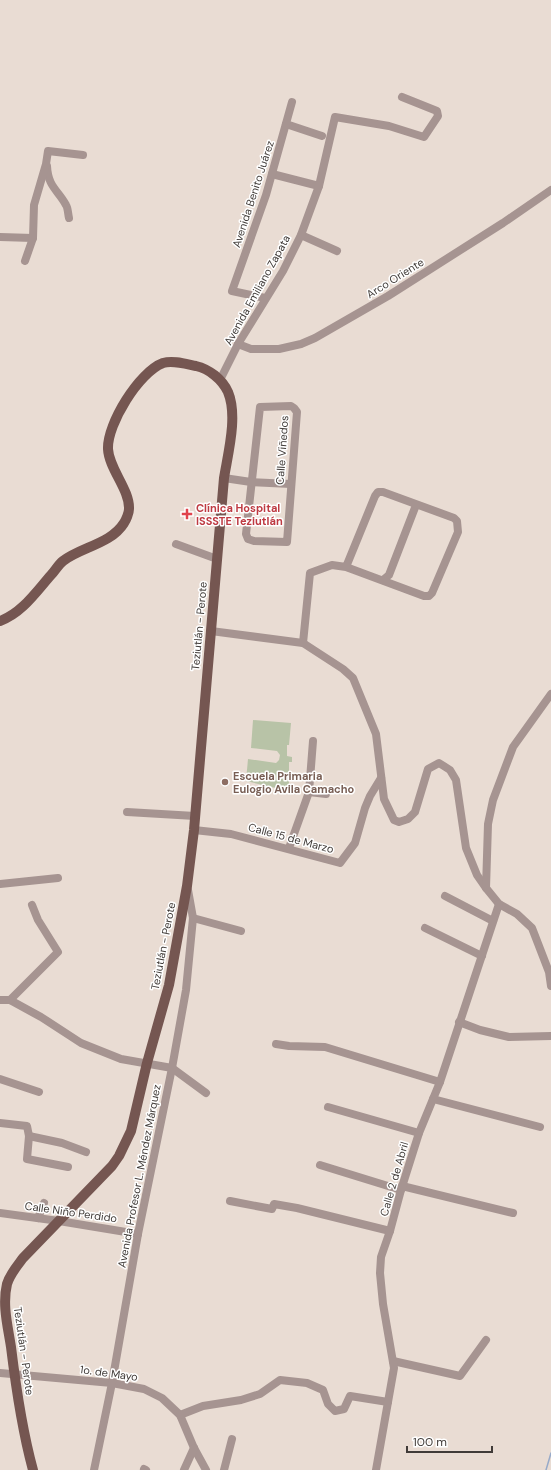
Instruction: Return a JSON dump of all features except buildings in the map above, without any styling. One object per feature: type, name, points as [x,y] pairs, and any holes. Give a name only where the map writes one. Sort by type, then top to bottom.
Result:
[{"type":"main road","points":[[0,621],[23,607],[63,561],[113,535],[123,524],[129,510],[127,500],[112,464],[108,449],[110,433],[119,412],[135,386],[147,374],[163,363],[179,362],[204,367],[220,380]]},
{"type":"main road","name":"Teziutlán - Perote","points":[[33,1470],[27,1449],[14,1374],[5,1304],[7,1283],[23,1258],[102,1176],[119,1156],[131,1131],[147,1063],[169,985],[187,886],[194,830],[224,478],[232,421],[231,403],[227,391],[220,380]]},
{"type":"street","name":"Avenida Emiliano Zapata","points":[[220,380],[238,344],[283,271],[301,235],[318,186],[335,117],[389,126],[424,137],[438,116],[437,111],[402,97]]},
{"type":"street","name":"Avenida Benito Juárez","points":[[265,298],[232,291],[266,195],[292,102]]},
{"type":"street","points":[[286,124],[322,136]]},
{"type":"street","points":[[26,261],[34,238],[34,205],[46,164],[48,151],[83,156]]},
{"type":"street","points":[[46,164],[51,186],[67,206],[68,218]]},
{"type":"street","points":[[272,174],[318,186]]},
{"type":"street","name":"Arco Oriente","points":[[238,344],[251,350],[272,349],[301,344],[315,338],[408,283],[503,223],[551,190]]},
{"type":"street","points":[[301,235],[338,251]]},
{"type":"street","points":[[0,237],[34,238]]},
{"type":"street","name":"Calle Viñedos","points":[[260,406],[290,406],[294,408],[297,412],[287,542],[254,541],[248,539],[246,534],[251,482],[260,406]]},
{"type":"street","points":[[224,478],[251,482],[291,484]]},
{"type":"street","points":[[302,643],[310,573],[332,565],[346,566],[424,596],[429,596],[432,593],[458,532],[457,521],[454,518],[383,492],[378,492],[346,566]]},
{"type":"street","points":[[383,580],[389,575],[416,505]]},
{"type":"street","points":[[176,544],[217,559]]},
{"type":"street","points":[[211,631],[302,643],[343,668],[353,678],[376,734],[384,799],[394,820],[399,822],[408,819],[415,812],[428,769],[439,763],[450,770],[456,780],[466,848],[477,875],[499,904],[517,914],[532,928],[549,972],[551,986]]},
{"type":"street","points":[[486,888],[488,824],[493,800],[513,747],[551,694]]},
{"type":"street","points":[[289,848],[309,792],[313,741]]},
{"type":"street","name":"Calle 15 de Marzo","points":[[194,830],[231,834],[340,862],[356,843],[365,808],[370,796],[381,778]]},
{"type":"street","points":[[309,792],[326,794]]},
{"type":"street","points":[[126,812],[195,816]]},
{"type":"street","points":[[0,884],[58,878]]},
{"type":"street","name":"Avenida Profesor L. Méndez Márquez","points":[[94,1470],[112,1383],[138,1234],[172,1068],[186,990],[193,918],[187,886]]},
{"type":"street","points":[[445,896],[493,921]]},
{"type":"street","name":"Calle 2 de Abril","points":[[376,1470],[394,1368],[383,1304],[380,1257],[390,1231],[419,1133],[440,1082],[499,904]]},
{"type":"street","points":[[10,1000],[58,952],[38,920],[32,905]]},
{"type":"street","points":[[193,918],[241,931]]},
{"type":"street","points":[[425,928],[482,956]]},
{"type":"street","points":[[0,1000],[10,1000],[41,1017],[81,1043],[121,1059],[172,1068],[206,1094]]},
{"type":"street","points":[[459,1022],[480,1030],[509,1037],[551,1036]]},
{"type":"street","points":[[276,1044],[288,1046],[325,1047],[440,1082]]},
{"type":"street","points":[[0,1079],[39,1092]]},
{"type":"street","points":[[433,1099],[540,1127]]},
{"type":"street","points":[[328,1107],[419,1133]]},
{"type":"street","points":[[0,1123],[27,1126],[29,1136],[27,1159],[68,1167]]},
{"type":"street","points":[[29,1136],[62,1143],[86,1152]]},
{"type":"street","points":[[320,1165],[402,1188],[513,1213]]},
{"type":"street","points":[[230,1201],[272,1209],[274,1204],[297,1208],[390,1231]]},
{"type":"street","points":[[38,1218],[44,1203]]},
{"type":"street","name":"Calle Niño Perdido","points":[[0,1214],[59,1221],[138,1234]]},
{"type":"street","points":[[0,1292],[5,1304]]},
{"type":"street","points":[[393,1361],[460,1376],[486,1340]]},
{"type":"street","name":"1o. de Mayo","points":[[0,1373],[112,1383],[144,1389],[162,1398],[180,1415],[194,1448],[206,1470]]},
{"type":"street","points":[[180,1415],[203,1406],[241,1400],[260,1394],[280,1380],[307,1383],[322,1390],[328,1404],[335,1411],[344,1409],[350,1396],[388,1402]]},
{"type":"street","points":[[224,1470],[232,1439]]},
{"type":"street","points":[[184,1470],[194,1448]]},
{"type":"green space","points":[[253,720],[291,723],[289,745],[287,745],[287,756],[292,757],[292,762],[289,762],[289,789],[284,788],[284,790],[246,781],[248,759],[276,763],[279,760],[280,755],[277,751],[251,748]]},
{"type":"waterway","points":[[546,1470],[551,1453]]},
{"type":"place","name":"Clínica Hospital ISSSTE Teziutlán","points":[[187,514]]},
{"type":"place","name":"Escuela Primaria Eulogio Avila Camacho","points":[[225,782]]}]
